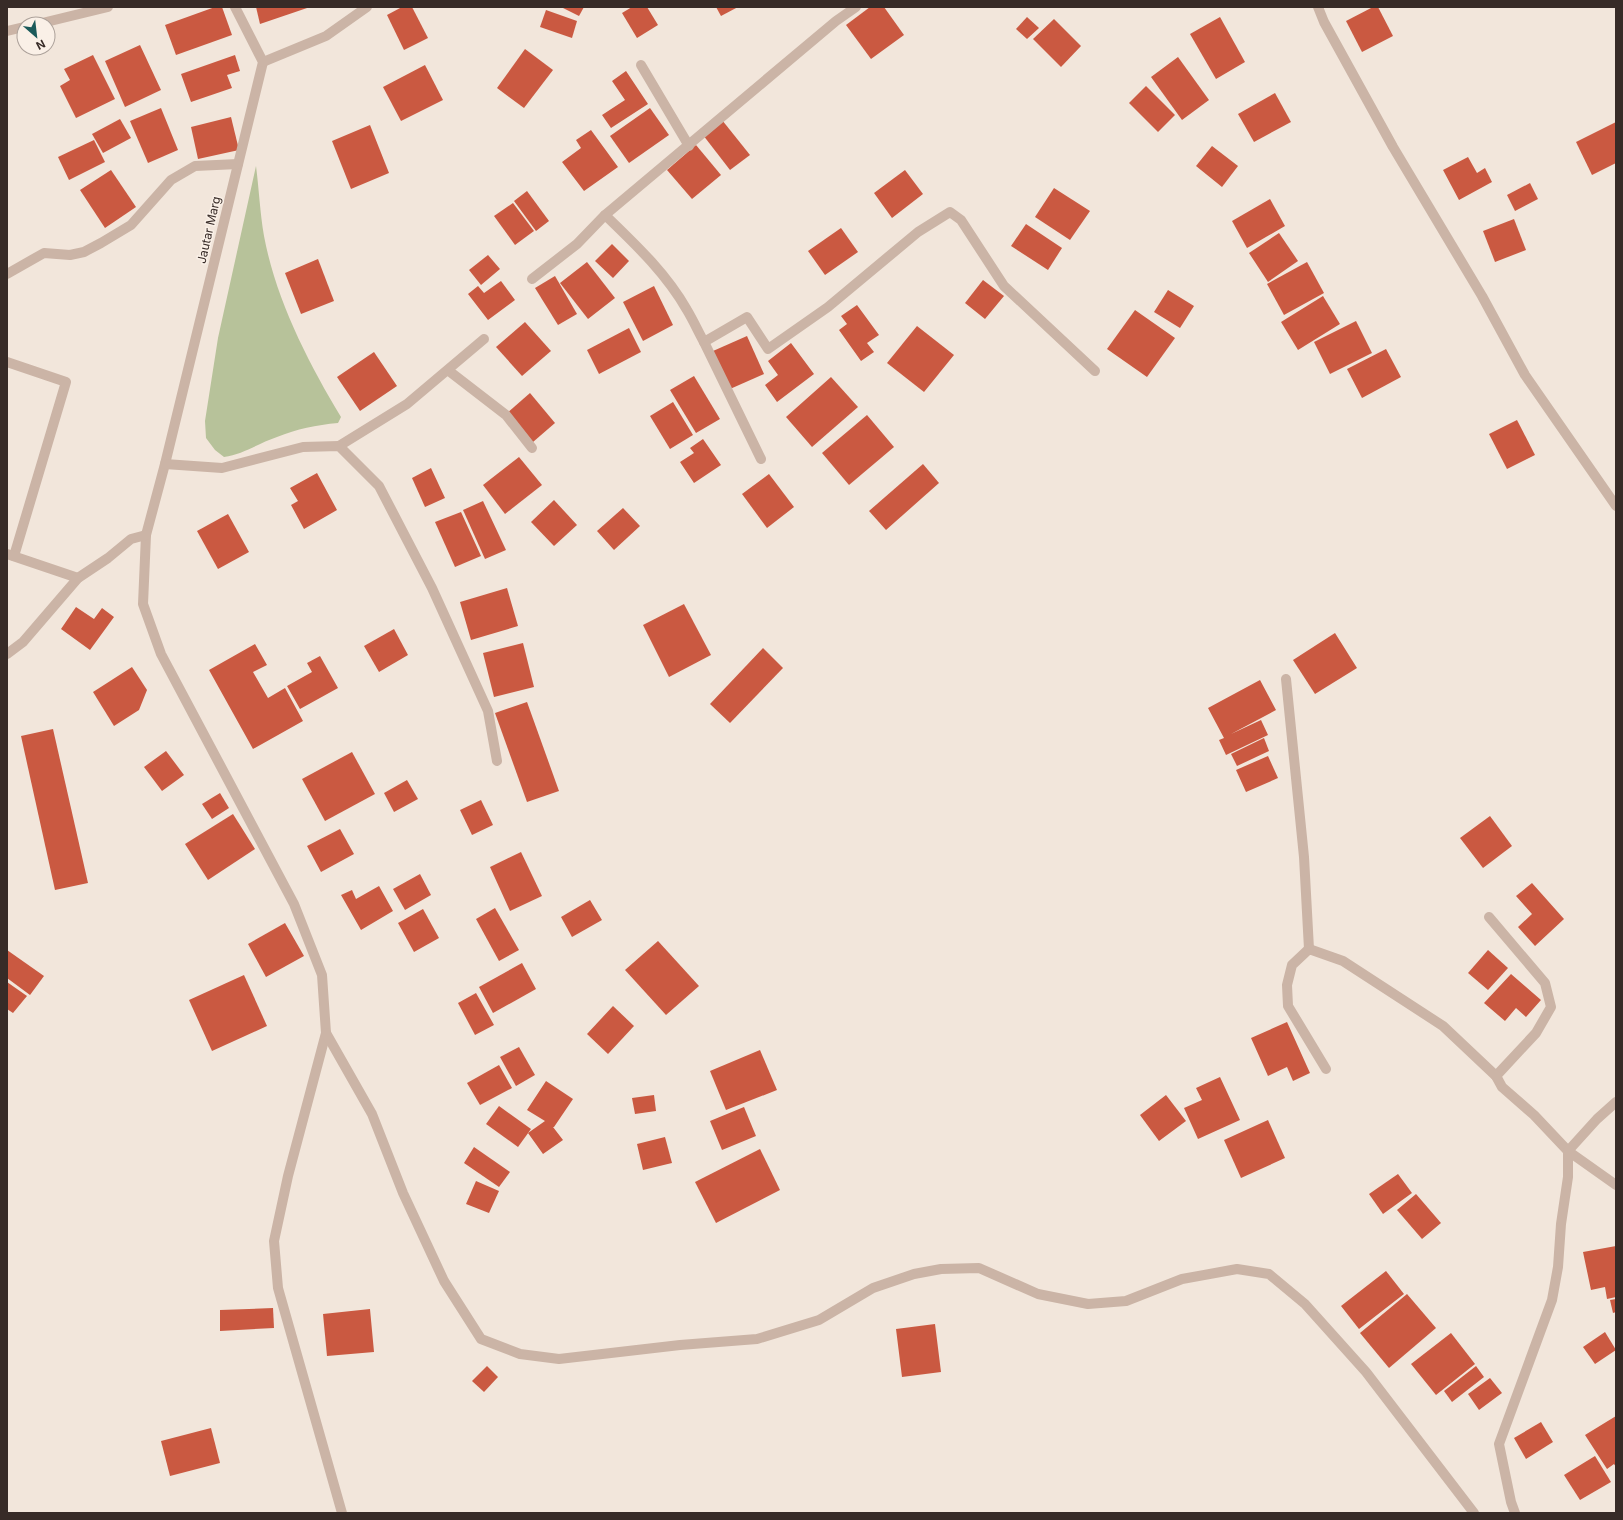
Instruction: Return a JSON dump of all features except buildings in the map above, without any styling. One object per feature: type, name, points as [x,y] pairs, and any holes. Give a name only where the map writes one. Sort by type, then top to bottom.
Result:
[{"type":"street","points":[[56,20],[108,7]]},
{"type":"street","points":[[236,7],[263,62],[326,36],[366,7]]},
{"type":"street","points":[[532,279],[577,244],[605,215],[836,21],[856,7]]},
{"type":"street","points":[[1318,7],[1324,22],[1393,147],[1482,296],[1526,375],[1616,506]]},
{"type":"street","name":"Jautar Marg","points":[[263,62],[249,127],[238,164],[165,464],[146,535],[144,604],[161,654],[294,904],[322,976],[326,1034]]},
{"type":"street","points":[[641,65],[689,146]]},
{"type":"street","points":[[7,274],[44,253],[70,255],[84,252],[101,243],[131,225],[171,180],[195,166],[238,164]]},
{"type":"street","points":[[704,342],[747,317],[768,349],[828,308],[918,232],[950,212],[961,220],[1004,286],[1095,371]]},
{"type":"street","points":[[605,215],[638,247],[667,281],[687,309],[761,459]]},
{"type":"street","points":[[165,464],[222,468],[303,447],[339,446],[407,404],[449,371],[484,339]]},
{"type":"street","points":[[7,362],[66,382],[11,555],[78,578]]},
{"type":"street","points":[[449,371],[506,415],[532,448]]},
{"type":"street","points":[[339,446],[379,486],[432,588],[488,711],[497,761]]},
{"type":"street","points":[[7,654],[23,642],[78,578],[108,558],[131,539],[146,535]]},
{"type":"street","points":[[1286,679],[1304,857],[1309,949],[1292,965],[1287,985],[1288,1006],[1326,1069]]},
{"type":"street","points":[[1489,917],[1545,983],[1551,1007],[1536,1033],[1496,1076]]},
{"type":"street","points":[[1309,949],[1342,961],[1443,1026],[1496,1076],[1502,1087],[1534,1115],[1568,1151],[1616,1186]]},
{"type":"street","points":[[326,1034],[288,1176],[274,1241],[278,1288],[342,1513]]},
{"type":"street","points":[[326,1034],[372,1114],[403,1193],[444,1281],[481,1339],[520,1354],[559,1359],[680,1345],[757,1340],[819,1320],[873,1288],[914,1274],[941,1269],[979,1268],[1038,1294],[1088,1304],[1126,1301],[1182,1278],[1205,1274],[1236,1269],[1269,1274],[1305,1304],[1366,1372],[1474,1513]]},
{"type":"street","points":[[1515,1513],[1511,1502],[1499,1444],[1552,1300],[1558,1267],[1561,1224],[1568,1177],[1568,1151],[1597,1119],[1616,1102]]},
{"type":"green space","points":[[256,166],[261,219],[269,260],[276,284],[305,352],[341,417],[338,423],[314,426],[292,432],[270,439],[245,451],[224,457],[215,450],[206,438],[205,421],[218,338]]}]
